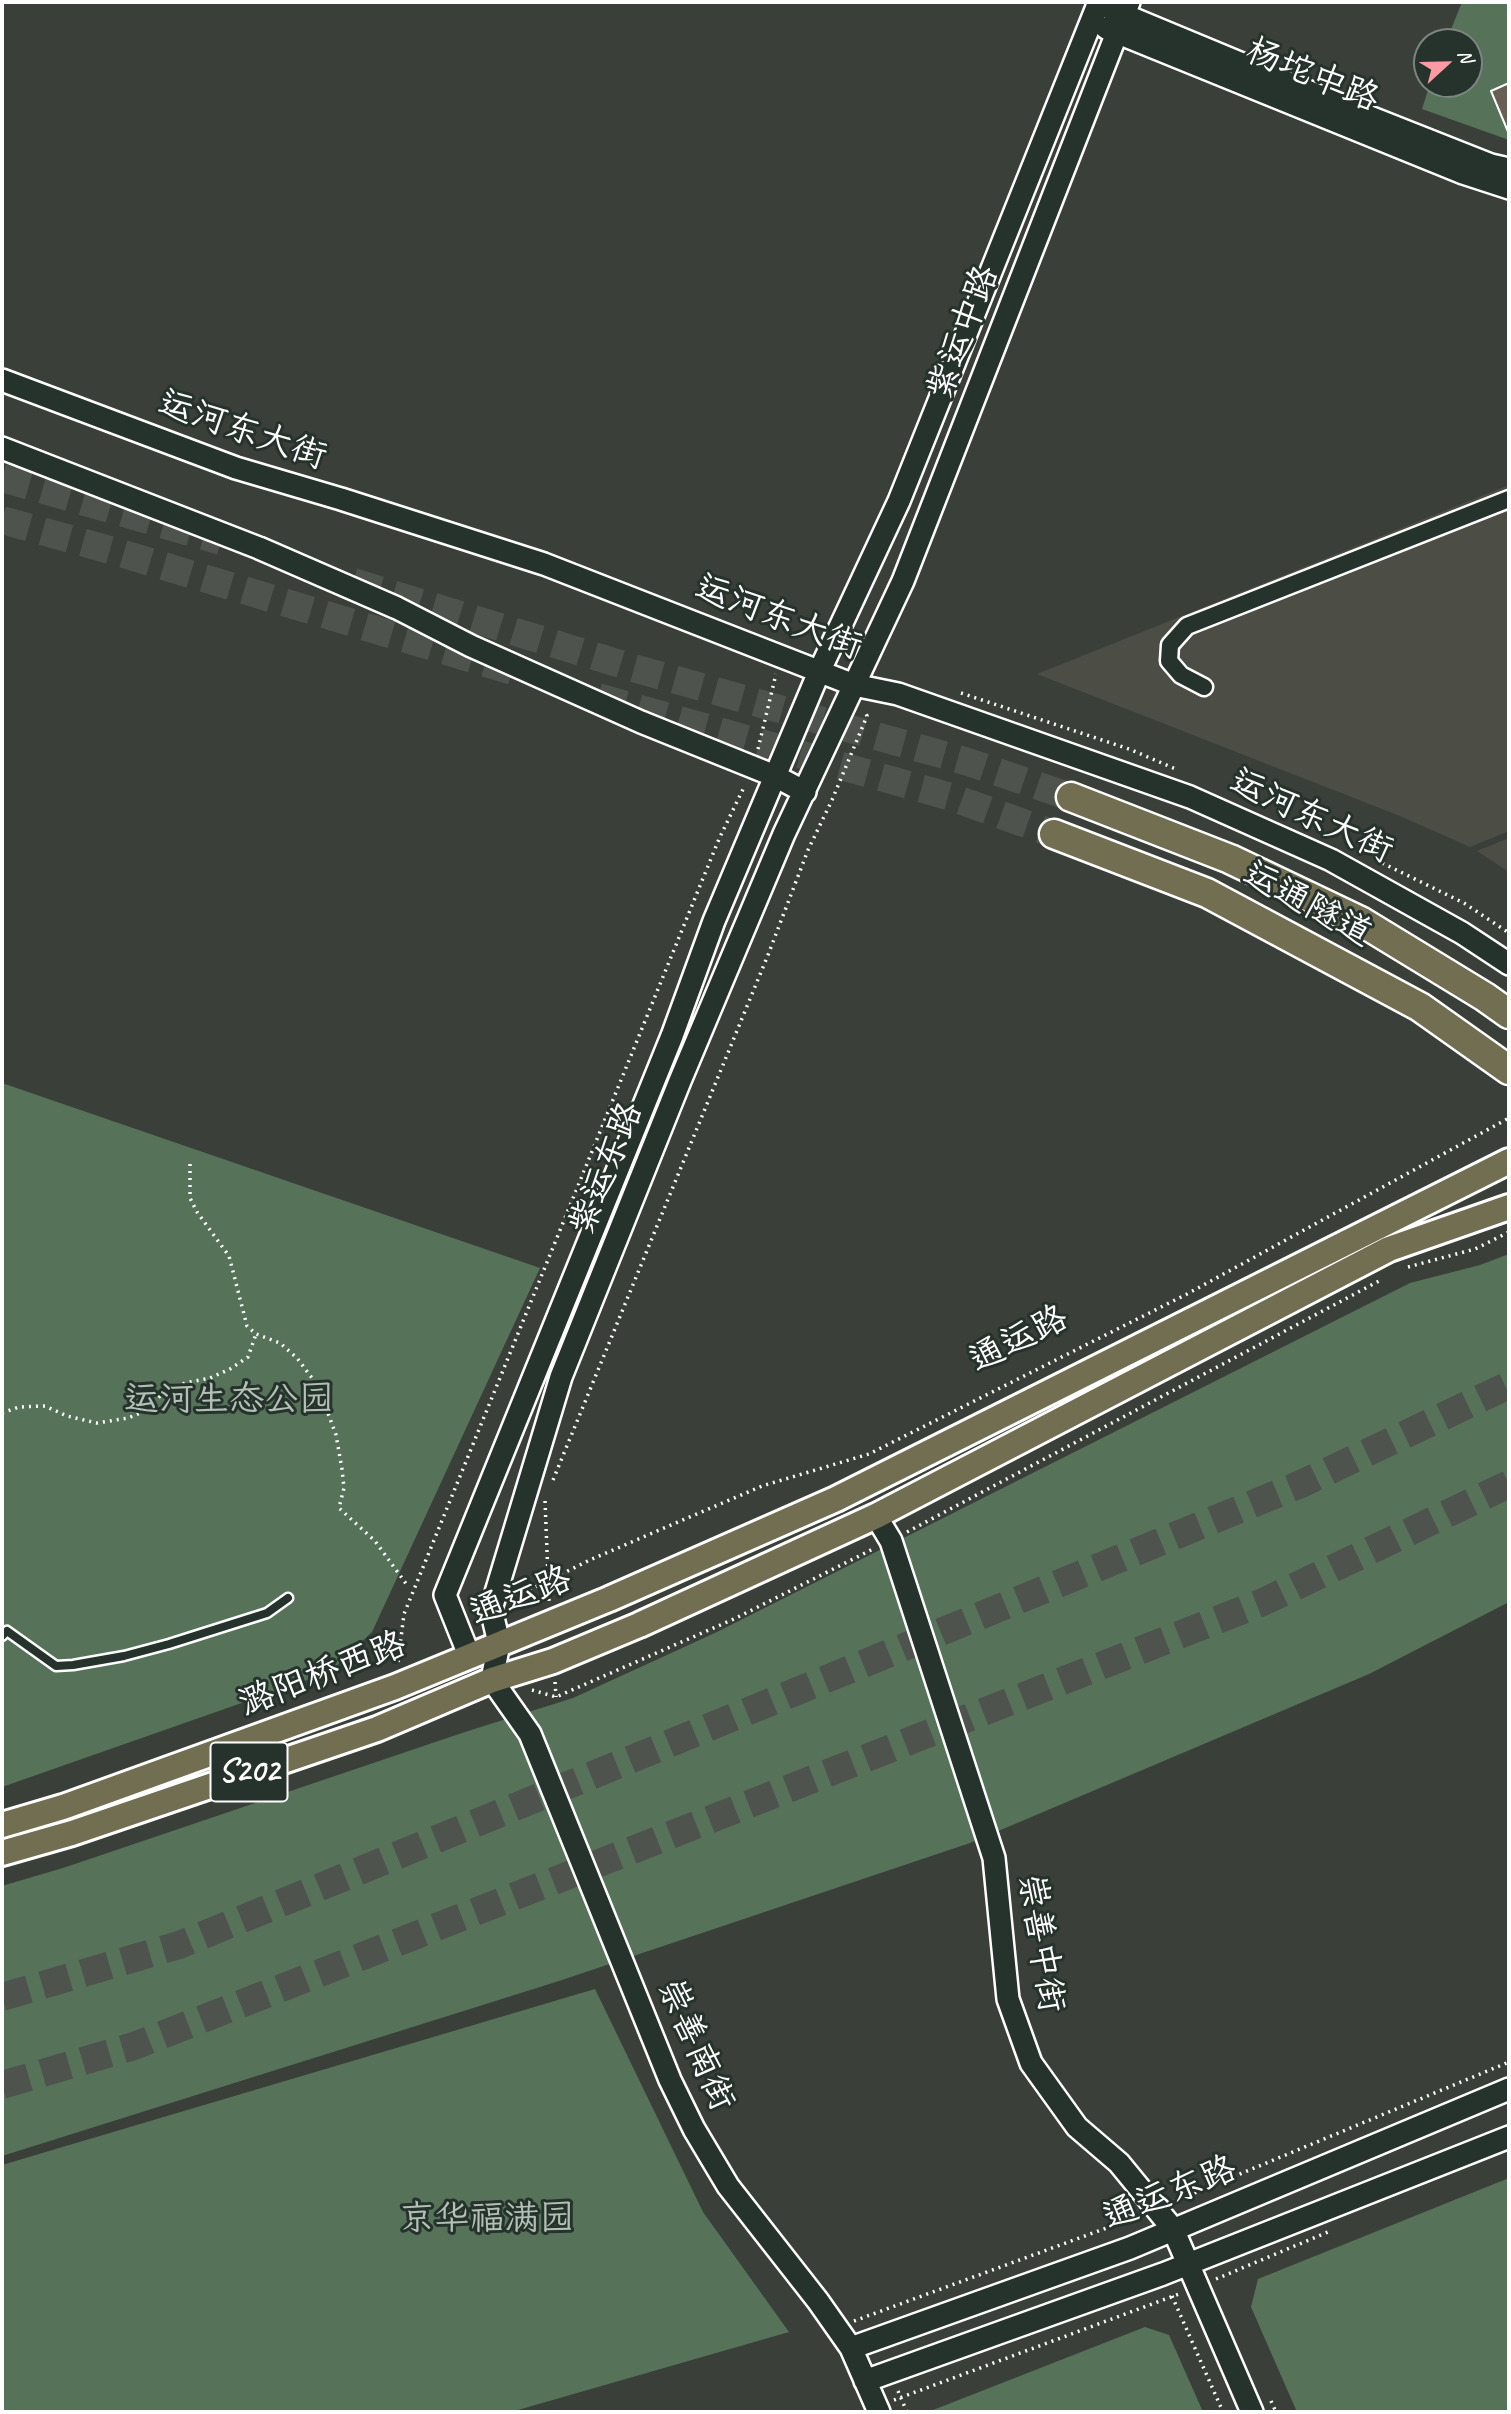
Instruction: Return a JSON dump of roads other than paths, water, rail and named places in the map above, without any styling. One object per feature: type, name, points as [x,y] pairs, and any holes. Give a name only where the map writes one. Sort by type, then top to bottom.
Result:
[{"type":"highway","name":"运通隧道","points":[[1071,797],[1230,859],[1362,922],[1509,1014]]},
{"type":"highway","name":"运通隧道","points":[[1054,834],[1207,893],[1420,1007],[1509,1070]]},
{"type":"main road","name":"杨坨中路","points":[[1096,9],[1124,17],[1491,165],[1509,169]]},
{"type":"main road","name":"紫运中路","points":[[819,673],[899,501],[1096,9]]},
{"type":"main road","name":"杨坨中路","points":[[1124,17],[1463,173],[1509,188]]},
{"type":"main road","name":"紫运中路","points":[[854,685],[903,581],[1124,17]]},
{"type":"main road","name":"运河东大街","points":[[2,380],[236,468],[544,564],[780,655],[819,673],[854,685],[898,694],[1190,797],[1331,860],[1407,900],[1509,964]]},
{"type":"main road","points":[[2,448],[259,548],[397,608],[471,646],[629,717],[775,776],[805,792]]},
{"type":"main road","name":"紫运东路","points":[[492,1680],[469,1655],[445,1595],[667,1049],[714,921],[819,673]]},
{"type":"main road","name":"紫运东路","points":[[499,1643],[491,1609],[561,1377],[784,834],[854,685]]},
{"type":"main road","name":"通运路","points":[[469,1655],[551,1623],[836,1499],[1509,1161]]},
{"type":"main road","name":"通运路","points":[[492,1680],[553,1661],[639,1625],[876,1516],[1389,1249],[1509,1206]]},
{"type":"main road","name":"崇善中街","points":[[876,1516],[891,1541],[994,1858],[1008,1999],[1031,2063],[1077,2126],[1119,2163],[1173,2229],[1252,2412]]},
{"type":"main road","points":[[492,1680],[499,1643]]},
{"type":"main road","name":"潞阳桥西路","points":[[2,1825],[63,1807],[395,1687],[469,1655]]},
{"type":"main road","name":"潞阳桥西路","points":[[2,1853],[85,1829],[377,1729],[492,1680]]},
{"type":"main road","name":"崇善南街","points":[[492,1680],[530,1734],[670,2080],[694,2129],[728,2186],[818,2301],[851,2348],[879,2412]]},
{"type":"main road","name":"通运东路","points":[[851,2348],[1149,2241],[1509,2090]]},
{"type":"main road","name":"通运东路","points":[[865,2381],[1163,2274],[1509,2137]]},
{"type":"street","points":[[1204,687],[1181,675],[1169,661],[1170,645],[1187,626],[1509,499]]},
{"type":"lane","points":[[2,1636],[7,1631],[56,1666],[74,1665],[169,1644],[267,1613],[288,1598]]},
{"type":"tunnel","points":[[2,478],[221,541]]},
{"type":"tunnel","points":[[2,520],[516,672]]},
{"type":"tunnel","points":[[353,582],[630,667],[965,761],[1071,797]]},
{"type":"tunnel","points":[[598,697],[951,797],[1054,834]]},
{"type":"tunnel","points":[[2,1997],[179,1945],[1301,1484],[1509,1385]]},
{"type":"tunnel","points":[[2,2085],[134,2046],[1263,1602],[1509,1484]]},
{"type":"park label","name":"运河生态公园","points":[[229,1401]]},
{"type":"park label","name":"京华福满园","points":[[487,2220]]}]
